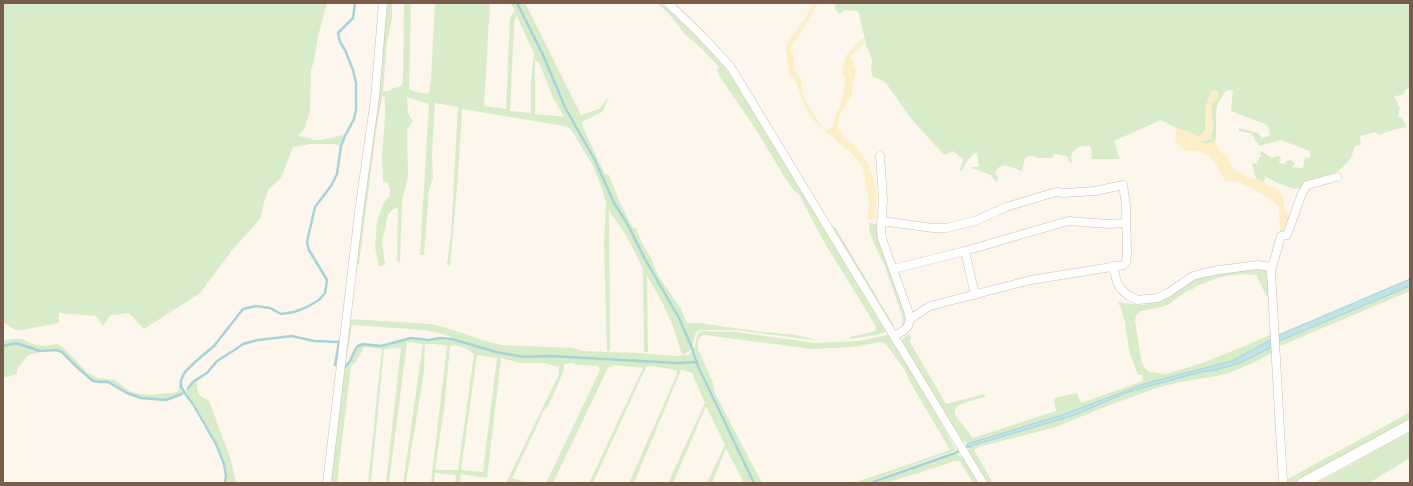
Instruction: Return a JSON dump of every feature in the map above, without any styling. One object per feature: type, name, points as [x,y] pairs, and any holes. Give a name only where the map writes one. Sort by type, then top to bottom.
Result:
[{"type":"street","points":[[327,483],[359,212],[375,98],[383,3]]},
{"type":"street","points":[[668,3],[730,66],[983,483]]},
{"type":"street","points":[[880,156],[883,199],[881,221],[882,239],[910,319],[908,326],[894,336]]},
{"type":"street","points":[[1283,483],[1272,267],[1281,236],[1287,235],[1302,193],[1307,185],[1337,177]]},
{"type":"street","points":[[881,221],[933,228],[946,228],[975,221],[1006,206],[1056,192],[1095,191],[1123,185],[1126,205],[1126,262],[1124,265],[1031,280],[930,306],[910,319]]},
{"type":"street","points":[[893,269],[965,251],[1068,221],[1109,224],[1126,223]]},
{"type":"street","points":[[965,251],[975,295]]},
{"type":"street","points":[[1113,266],[1117,282],[1121,289],[1128,296],[1138,300],[1157,298],[1168,293],[1193,276],[1204,273],[1258,266],[1272,267]]},
{"type":"street","points":[[1303,483],[1410,425]]},
{"type":"green space","points":[[3,3],[327,3],[311,70],[310,112],[304,129],[298,136],[311,138],[312,140],[321,140],[344,135],[340,146],[333,144],[311,144],[293,147],[281,178],[269,189],[260,219],[233,249],[200,293],[144,329],[129,313],[111,315],[103,326],[96,316],[59,313],[59,323],[15,330],[3,322]]},
{"type":"green space","points":[[385,3],[392,3],[392,19],[387,41],[383,91],[389,91],[401,86],[403,82],[404,3],[411,3],[409,89],[427,94],[429,92],[431,79],[435,3],[490,3],[484,106],[506,109],[510,18],[515,10],[510,3],[516,3],[542,55],[565,107],[595,160],[613,203],[627,225],[678,318],[692,349],[682,355],[674,329],[663,304],[647,276],[648,352],[644,352],[643,269],[626,235],[609,211],[610,351],[607,351],[604,244],[606,202],[592,164],[570,128],[559,125],[462,109],[450,266],[447,264],[451,235],[458,107],[435,103],[432,156],[433,178],[429,190],[424,255],[420,255],[429,104],[407,97],[408,114],[413,121],[407,130],[408,176],[402,201],[400,263],[397,260],[398,207],[392,210],[388,215],[382,242],[385,264],[379,267],[375,247],[377,221],[384,202],[389,197],[390,192],[388,183],[383,181],[382,156],[385,97],[382,96],[359,264],[355,266]],"holes":[[[517,16],[534,54],[531,80],[531,113],[510,111],[514,26],[515,18]],[[535,59],[539,62],[553,98],[564,117],[535,114]]]},
{"type":"green space","points":[[517,3],[525,3],[581,115],[599,109],[609,96],[603,111],[582,122],[584,130],[605,174],[609,175],[621,205],[633,228],[636,228],[659,277],[681,309],[687,323],[699,323],[796,335],[820,341],[736,330],[701,330],[696,332],[692,347],[674,307],[615,203],[596,159],[566,106],[543,54]]},
{"type":"green space","points":[[657,3],[661,3],[679,20],[709,49],[726,69],[886,332],[850,339],[850,337],[876,330],[874,323],[821,237],[799,194],[794,191],[785,178],[757,131],[720,77],[717,70],[719,67],[685,34],[669,14]]},
{"type":"green space","points":[[835,3],[1410,3],[1410,88],[1406,89],[1403,95],[1394,96],[1400,108],[1398,117],[1401,117],[1407,127],[1378,135],[1376,132],[1360,136],[1361,145],[1355,146],[1351,158],[1340,170],[1295,189],[1277,183],[1265,176],[1264,183],[1256,179],[1252,163],[1257,164],[1259,157],[1262,157],[1260,154],[1261,151],[1272,158],[1277,156],[1280,157],[1281,160],[1278,163],[1285,164],[1286,161],[1290,160],[1295,164],[1292,167],[1303,168],[1305,157],[1310,158],[1310,151],[1281,140],[1259,146],[1252,134],[1239,131],[1239,128],[1258,133],[1262,138],[1270,135],[1268,127],[1265,124],[1231,111],[1233,91],[1229,90],[1225,92],[1217,105],[1215,142],[1206,144],[1199,141],[1208,140],[1213,129],[1211,92],[1206,106],[1205,130],[1199,137],[1161,120],[1114,141],[1120,159],[1091,159],[1092,151],[1090,146],[1077,148],[1072,153],[1072,161],[1070,164],[1067,156],[1054,154],[1052,158],[1038,158],[1028,156],[1025,158],[1022,171],[1005,165],[999,167],[995,172],[998,178],[996,182],[991,175],[969,167],[979,167],[977,153],[974,153],[965,164],[962,171],[960,171],[963,159],[953,151],[944,155],[909,116],[886,83],[873,77],[871,71],[872,60],[866,45],[859,13],[857,11],[844,10],[840,14],[835,9]]},
{"type":"green space","points":[[869,223],[879,225],[905,313],[906,323],[902,327],[903,319],[901,312],[884,264],[873,241],[869,229]]},
{"type":"green space","points":[[835,227],[895,327],[890,324],[832,229]]},
{"type":"green space","points":[[1259,269],[1269,270],[1270,303],[1256,275],[1243,274],[1220,277],[1187,291],[1169,304],[1162,307],[1140,311],[1135,320],[1139,348],[1142,363],[1149,372],[1167,374],[1205,362],[1272,334],[1272,339],[1232,361],[1147,383],[1062,415],[967,444],[965,441],[961,442],[901,343],[908,334],[911,337],[910,342],[946,404],[984,394],[985,397],[959,405],[955,410],[955,415],[973,438],[1056,411],[1054,398],[1077,393],[1081,403],[1143,381],[1142,375],[1138,375],[1129,351],[1125,322],[1121,308],[1117,301],[1143,305],[1157,301],[1194,278],[1220,272]]},
{"type":"green space","points":[[1410,286],[1410,291],[1278,347],[1277,342]]},
{"type":"green space","points":[[349,319],[431,324],[501,345],[573,348],[582,351],[674,356],[688,355],[692,351],[696,361],[677,363],[549,356],[524,357],[496,352],[439,333],[424,330],[352,325],[345,366],[351,362],[355,350],[363,344],[381,346],[411,339],[429,341],[440,339],[451,340],[495,353],[524,358],[549,357],[677,364],[696,363],[753,483],[744,483],[726,448],[712,483],[707,483],[725,445],[706,406],[673,483],[668,483],[705,403],[692,373],[681,370],[634,483],[629,483],[677,374],[676,370],[651,366],[646,367],[593,483],[589,483],[643,368],[614,365],[608,368],[553,483],[546,483],[600,370],[598,366],[578,365],[572,363],[564,364],[564,370],[549,404],[542,413],[512,478],[528,483],[506,483],[559,374],[559,367],[544,363],[521,363],[501,358],[487,478],[461,474],[460,483],[455,483],[456,475],[435,473],[434,483],[431,483],[447,346],[425,344],[424,371],[406,483],[403,483],[423,344],[407,342],[389,483],[386,483],[401,348],[384,349],[371,483],[368,483],[382,349],[364,347],[356,362],[351,366],[337,483],[331,483]],"holes":[[[455,345],[467,349],[474,354],[458,470],[435,470],[444,409],[450,346]],[[477,355],[497,358],[483,472],[461,470]]]},
{"type":"green space","points":[[702,331],[736,332],[814,343],[859,341],[891,334],[956,450],[865,483],[854,483],[950,450],[909,380],[905,370],[885,343],[881,342],[852,347],[813,349],[704,335],[700,337],[698,341],[698,349],[712,380],[715,393],[762,483],[755,483],[699,365],[694,349],[698,333]]},
{"type":"green space","points":[[22,339],[35,345],[43,346],[58,344],[64,348],[88,373],[98,378],[115,380],[130,391],[139,394],[151,395],[178,392],[180,380],[180,386],[183,392],[182,394],[166,400],[141,398],[128,393],[108,381],[93,381],[62,351],[40,351],[16,342],[3,345],[3,341]]},
{"type":"green space","points":[[16,343],[40,352],[28,355],[17,369],[17,374],[3,378],[3,346]]},
{"type":"green space","points":[[1272,347],[1272,353],[1229,373],[1156,388],[1056,427],[978,447],[974,450],[993,483],[986,483],[967,453],[969,448],[974,445],[1072,416],[1126,393],[1201,372],[1216,370],[1240,363]]},
{"type":"green space","points":[[201,377],[197,383],[197,389],[200,396],[209,401],[231,460],[236,483],[226,483],[227,474],[225,464],[217,444],[194,403],[185,391],[194,381]]},
{"type":"green space","points":[[1410,412],[1410,421],[1297,483],[1287,483],[1286,480]]},
{"type":"green space","points":[[1410,432],[1410,458],[1369,483],[1317,483]]},
{"type":"green space","points":[[958,453],[959,456],[963,457],[979,483],[973,483],[960,461],[955,461],[887,483],[873,483]]},
{"type":"sand","points":[[813,3],[818,3],[798,37],[792,44],[791,49],[794,68],[801,81],[804,99],[822,127],[828,130],[833,126],[841,102],[846,81],[843,72],[847,54],[864,36],[865,42],[851,56],[856,71],[852,87],[852,95],[840,114],[837,127],[844,137],[853,144],[868,163],[877,195],[875,219],[867,219],[869,200],[862,165],[849,151],[814,121],[803,103],[797,84],[788,67],[786,48],[788,41],[805,19]]},
{"type":"sand","points":[[1214,90],[1217,91],[1219,96],[1211,105],[1213,129],[1211,139],[1200,141],[1206,144],[1215,142],[1221,152],[1228,157],[1232,167],[1249,179],[1256,179],[1279,190],[1283,196],[1285,209],[1290,218],[1285,232],[1280,233],[1279,208],[1277,204],[1254,189],[1239,182],[1225,181],[1216,164],[1205,153],[1187,151],[1175,142],[1176,128],[1190,132],[1199,137],[1205,130],[1206,106],[1211,92]]},
{"type":"water","points":[[1410,279],[1410,286],[1277,342],[1276,336]]},
{"type":"water","points":[[1272,339],[1272,347],[1240,363],[1216,370],[1201,372],[1126,393],[1072,416],[974,445],[969,448],[967,444],[1062,415],[1147,383],[1232,361]]},
{"type":"waterway","points":[[225,483],[226,475],[224,464],[216,444],[193,404],[184,392],[181,386],[181,380],[185,372],[214,346],[243,309],[256,306],[270,308],[281,314],[294,312],[319,300],[325,293],[327,280],[309,250],[307,242],[315,207],[331,186],[337,174],[341,146],[354,119],[356,110],[356,83],[353,70],[340,42],[338,33],[353,18],[355,3]]},
{"type":"waterway","points":[[517,3],[543,55],[565,107],[595,160],[614,203],[628,225],[645,259],[679,318],[698,366],[754,483]]},
{"type":"waterway","points":[[188,388],[194,381],[207,373],[217,361],[243,344],[258,340],[292,336],[314,341],[339,342],[335,365]]},
{"type":"waterway","points":[[346,366],[358,346],[363,344],[381,346],[411,338],[429,340],[440,338],[452,339],[496,352],[524,357],[549,356],[676,363],[697,362]]},
{"type":"waterway","points":[[3,346],[16,343],[40,351],[56,350],[62,352],[93,381],[108,382],[127,393],[141,398],[166,400],[182,394]]},
{"type":"waterway","points":[[870,483],[955,453],[968,446]]}]
